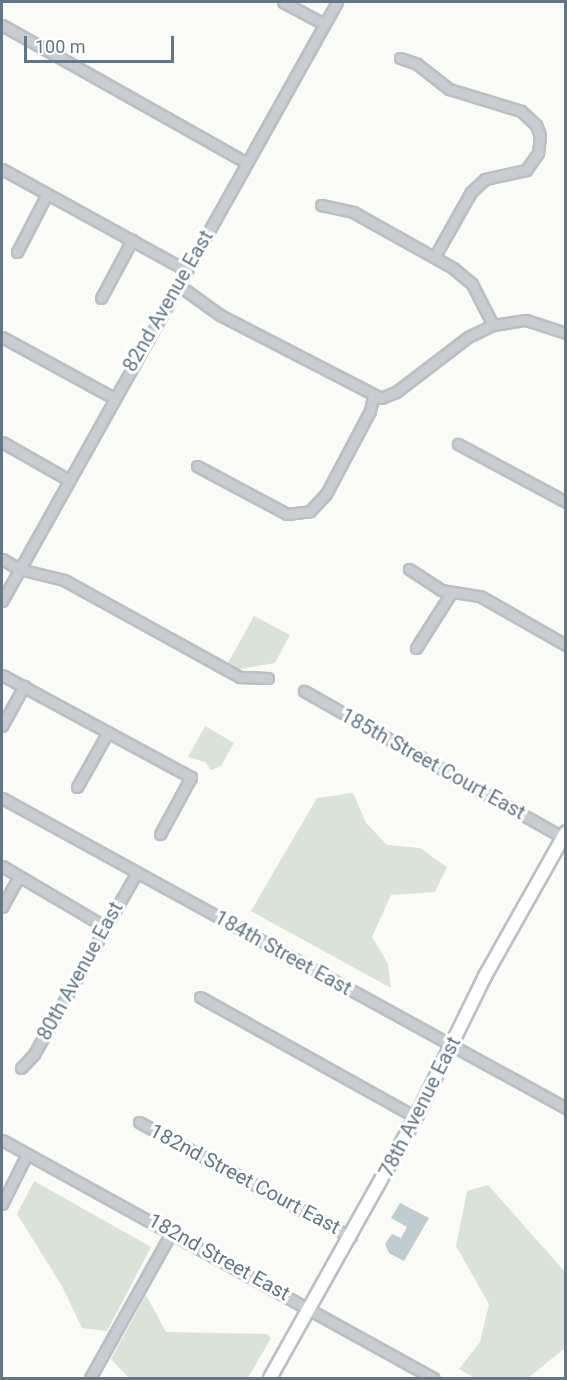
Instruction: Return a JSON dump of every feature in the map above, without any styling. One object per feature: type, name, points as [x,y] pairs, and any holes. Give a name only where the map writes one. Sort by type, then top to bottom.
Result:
[{"type":"street","points":[[283,2],[324,24]]},
{"type":"street","name":"82nd Avenue East","points":[[2,601],[177,284],[337,2]]},
{"type":"street","points":[[2,25],[246,163]]},
{"type":"street","points":[[400,58],[417,63],[449,89],[521,111],[536,125],[540,135],[538,153],[526,170],[485,179],[471,192],[435,256]]},
{"type":"street","points":[[2,169],[186,270]]},
{"type":"street","points":[[17,252],[48,194]]},
{"type":"street","points":[[321,205],[353,212],[435,256],[472,284],[493,325]]},
{"type":"street","points":[[101,298],[132,240]]},
{"type":"street","points":[[177,284],[220,315],[373,397],[387,397],[396,392],[468,337],[493,325],[526,320],[566,333]]},
{"type":"street","points":[[2,337],[114,398]]},
{"type":"street","points":[[197,466],[287,514],[304,514],[316,507],[326,494],[370,411],[373,397]]},
{"type":"street","points":[[2,442],[69,480]]},
{"type":"street","points":[[458,444],[566,502]]},
{"type":"street","points":[[2,559],[19,569],[64,580],[240,677],[268,678]]},
{"type":"street","points":[[409,569],[451,593],[460,591],[480,596],[566,645]]},
{"type":"street","points":[[416,648],[451,593]]},
{"type":"street","points":[[2,675],[191,777],[160,834]]},
{"type":"street","points":[[2,726],[24,686]]},
{"type":"street","name":"185th Street Court East","points":[[304,691],[565,836]]},
{"type":"street","points":[[77,787],[108,732]]},
{"type":"street","name":"184th Street East","points":[[2,798],[566,1107]]},
{"type":"street","name":"78th Avenue East","points":[[270,1378],[351,1237],[416,1117],[485,976],[565,836]]},
{"type":"street","points":[[2,866],[104,926]]},
{"type":"street","name":"80th Avenue East","points":[[21,1068],[34,1054],[104,926],[137,872]]},
{"type":"street","points":[[2,907],[19,876]]},
{"type":"street","points":[[200,997],[416,1117]]},
{"type":"street","name":"182nd Street Court East","points":[[140,1122],[351,1237]]},
{"type":"street","name":"182nd Street East","points":[[2,1140],[311,1307],[435,1378]]},
{"type":"street","points":[[2,1204],[27,1154]]},
{"type":"street","points":[[90,1378],[172,1232]]},
{"type":"shaded area","points":[[254,616],[290,635],[275,663],[239,669],[228,663]]},
{"type":"shaded area","points":[[205,726],[234,743],[221,766],[211,770],[205,762],[188,757]]},
{"type":"shaded area","points":[[353,793],[366,823],[387,845],[420,848],[447,867],[435,892],[391,895],[372,937],[388,964],[391,988],[251,911],[317,798]]},
{"type":"shaded area","points":[[34,1181],[151,1247],[107,1331],[82,1328],[62,1286],[17,1214]]},
{"type":"shaded area","points":[[488,1185],[565,1272],[565,1348],[528,1378],[474,1378],[459,1369],[480,1342],[489,1304],[456,1246],[467,1191]]},
{"type":"shaded area","points":[[400,1203],[429,1218],[404,1261],[389,1253],[385,1244],[392,1234],[401,1238],[407,1227],[391,1218]]},
{"type":"shaded area","points":[[146,1295],[166,1332],[267,1334],[271,1338],[248,1378],[129,1378],[111,1359]]}]
